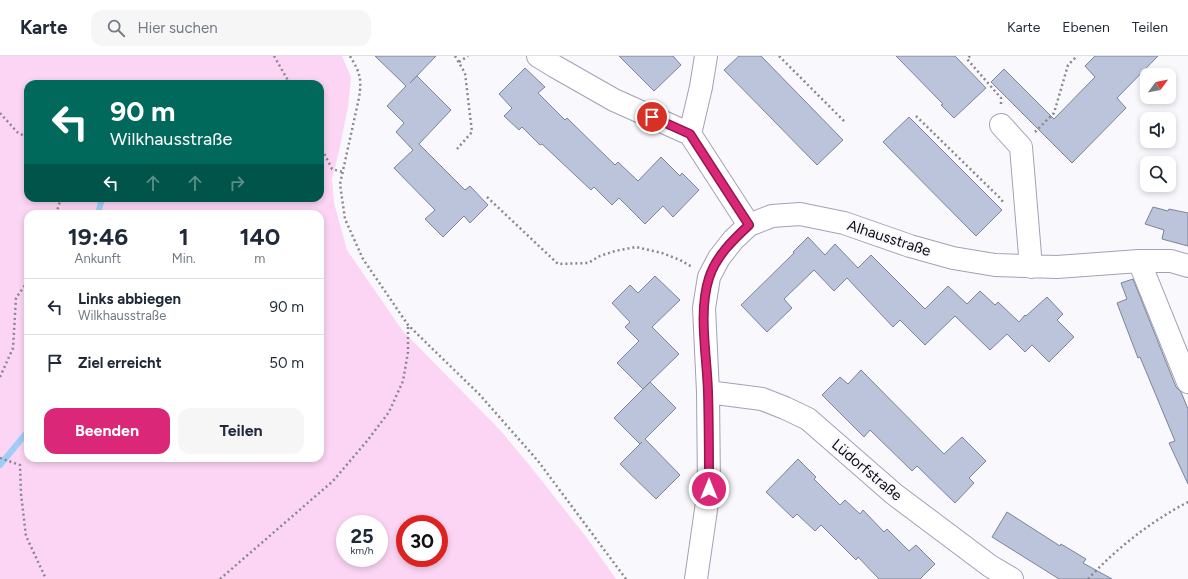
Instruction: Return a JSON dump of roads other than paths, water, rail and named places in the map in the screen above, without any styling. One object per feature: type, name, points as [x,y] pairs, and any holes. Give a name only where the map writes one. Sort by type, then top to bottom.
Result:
[{"type":"street","points":[[538,56],[614,100],[690,134],[749,225],[732,240],[719,258],[709,277],[704,308],[708,392],[709,489],[696,579]]},
{"type":"street","points":[[690,134],[701,87],[706,56]]},
{"type":"street","points":[[1001,124],[1020,147],[1031,267]]},
{"type":"street","name":"Alhausstraße","points":[[749,225],[772,216],[800,214],[844,223],[910,246],[953,258],[995,265],[1057,268],[1139,260],[1171,262],[1188,266]]},
{"type":"street","points":[[1139,260],[1188,382]]},
{"type":"street","name":"Lüdorfstraße","points":[[708,392],[762,399],[785,408],[808,420],[894,494],[990,566],[1012,579]]},
{"type":"waterway","points":[[99,210],[101,202]]},
{"type":"waterway","points":[[0,465],[24,436]]}]
